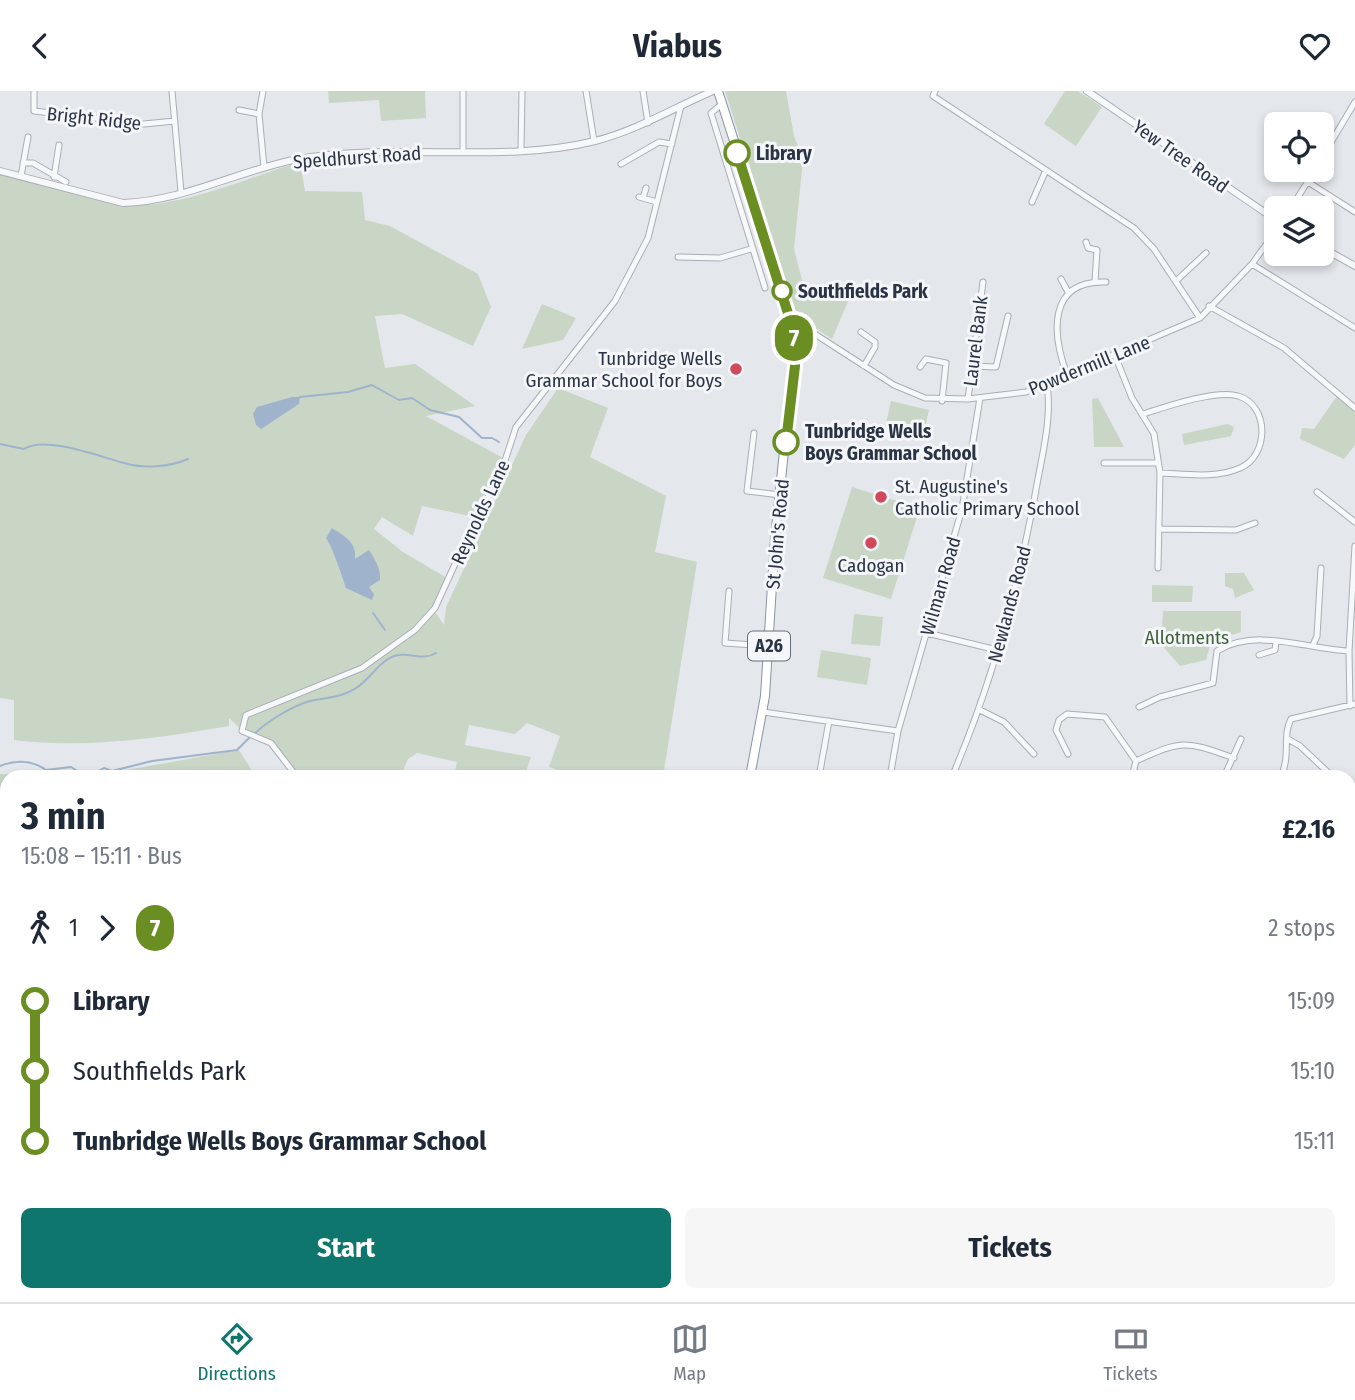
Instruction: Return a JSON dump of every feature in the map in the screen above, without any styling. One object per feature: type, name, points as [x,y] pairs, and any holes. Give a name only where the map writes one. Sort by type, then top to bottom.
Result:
[{"type":"highway","name":"St John's Road","points":[[715,91],[722,104],[793,329],[795,366],[780,495],[763,712],[751,770]]},
{"type":"street","name":"Bright Ridge","points":[[34,91],[34,111],[144,124],[175,121]]},
{"type":"street","points":[[172,91],[181,192]]},
{"type":"street","points":[[263,91],[259,114],[264,167]]},
{"type":"street","points":[[463,91],[463,151]]},
{"type":"street","points":[[521,150],[522,91]]},
{"type":"street","points":[[586,91],[594,141]]},
{"type":"street","points":[[643,91],[648,124]]},
{"type":"street","name":"Speldhurst Road","points":[[0,171],[123,203],[140,202],[221,184],[264,167],[301,159],[379,152],[521,150],[594,141],[648,124],[715,91]]},
{"type":"street","points":[[935,91],[933,96],[1134,228],[1176,281],[1200,318],[1252,264],[1264,248]]},
{"type":"street","name":"Yew Tree Road","points":[[1087,91],[1264,213]]},
{"type":"street","points":[[1334,137],[1355,102]]},
{"type":"street","points":[[722,104],[711,113],[765,288]]},
{"type":"street","name":"Reynolds Lane","points":[[292,770],[271,743],[242,731],[246,715],[362,668],[415,630],[435,608],[475,520],[500,476],[516,427],[615,301],[648,238],[681,106]]},
{"type":"street","points":[[239,110],[259,114]]},
{"type":"street","points":[[21,176],[28,137]]},
{"type":"street","points":[[621,164],[659,142],[672,144]]},
{"type":"street","points":[[54,177],[58,145]]},
{"type":"street","points":[[636,155],[641,163]]},
{"type":"street","points":[[23,163],[33,163],[54,177],[66,181]]},
{"type":"street","points":[[1032,202],[1046,170]]},
{"type":"street","points":[[1310,182],[1354,208]]},
{"type":"street","points":[[646,188],[641,198],[657,201]]},
{"type":"street","points":[[743,223],[757,218]]},
{"type":"street","points":[[1086,242],[1088,248],[1097,250],[1095,282]]},
{"type":"street","points":[[678,257],[720,258],[751,249]]},
{"type":"street","points":[[1176,281],[1206,253]]},
{"type":"street","points":[[1334,254],[1355,266]]},
{"type":"street","points":[[1252,264],[1355,328]]},
{"type":"street","points":[[1061,279],[1068,292],[1056,327],[1056,345],[1066,375]]},
{"type":"street","name":"Laurel Bank","points":[[968,399],[983,282]]},
{"type":"street","points":[[1068,292],[1095,282],[1106,282]]},
{"type":"street","points":[[1209,306],[1284,348],[1355,408]]},
{"type":"street","points":[[971,366],[996,367],[1008,316]]},
{"type":"street","name":"Powdermill Lane","points":[[793,329],[807,329],[894,385],[942,401],[1026,392],[1200,318]]},
{"type":"street","points":[[861,332],[875,342],[864,366]]},
{"type":"street","points":[[1114,353],[1132,398],[1154,434],[1160,473],[1158,568]]},
{"type":"street","points":[[920,367],[926,359],[946,363],[942,401]]},
{"type":"street","name":"Newlands Road","points":[[955,770],[980,710],[1021,562],[1049,414],[1048,384]]},
{"type":"street","points":[[1143,414],[1221,395],[1238,395],[1254,406],[1261,423],[1259,449],[1243,467],[1219,474],[1160,473]]},
{"type":"street","name":"Wilman Road","points":[[891,770],[898,731],[962,509],[979,398]]},
{"type":"street","points":[[754,433],[747,491],[780,495]]},
{"type":"street","points":[[1108,461],[1158,463]]},
{"type":"street","points":[[1317,492],[1355,522]]},
{"type":"street","points":[[1159,530],[1236,530],[1255,523]]},
{"type":"street","points":[[1284,770],[1288,761],[1291,719],[1352,705],[1349,651],[1355,546]]},
{"type":"street","points":[[1313,645],[1317,636],[1321,568]]},
{"type":"street","points":[[729,591],[725,643],[769,646]]},
{"type":"street","points":[[927,633],[997,650]]},
{"type":"street","points":[[1139,707],[1160,697],[1213,683],[1217,651],[1230,643],[1269,638],[1276,642],[1313,645],[1322,650],[1349,651]]},
{"type":"street","points":[[1259,655],[1275,650],[1276,642]]},
{"type":"street","points":[[980,710],[1004,722],[1034,754]]},
{"type":"street","points":[[763,712],[898,731]]},
{"type":"street","points":[[1068,754],[1056,730],[1062,716],[1067,713],[1105,717],[1136,761],[1134,770]]},
{"type":"street","points":[[820,770],[829,721]]},
{"type":"street","points":[[1228,770],[1241,739]]},
{"type":"street","points":[[1288,739],[1300,746],[1326,770]]},
{"type":"street","points":[[1136,761],[1165,748],[1190,743],[1234,758]]},
{"type":"green space","points":[[328,91],[425,91],[426,118],[381,121],[379,100],[329,103]]},
{"type":"green space","points":[[725,91],[786,91],[794,136],[803,159],[794,249],[805,292],[824,287],[849,299],[832,339],[797,316]]},
{"type":"green space","points":[[1065,91],[1078,91],[1102,107],[1076,146],[1044,124]]},
{"type":"green space","points":[[300,162],[305,191],[362,192],[365,220],[390,226],[478,274],[491,307],[473,346],[402,314],[375,316],[385,368],[415,364],[475,406],[426,416],[505,459],[499,476],[475,517],[422,506],[413,536],[382,517],[374,529],[403,552],[447,578],[433,609],[444,625],[446,607],[526,435],[558,388],[608,408],[590,457],[666,496],[655,552],[697,562],[664,770],[558,770],[549,767],[560,736],[527,723],[515,734],[469,725],[465,745],[531,757],[526,770],[455,770],[457,762],[417,753],[408,759],[403,770],[291,770],[263,740],[244,732],[229,718],[229,726],[122,741],[68,743],[14,740],[14,700],[0,698],[0,174],[123,206],[168,202],[213,191]]},
{"type":"green space","points":[[542,304],[576,318],[563,340],[522,349]]},
{"type":"green space","points":[[1337,396],[1355,412],[1355,445],[1344,459],[1300,439],[1302,428],[1314,429]]},
{"type":"green space","points":[[1098,398],[1124,447],[1094,447],[1092,399]]},
{"type":"green space","points":[[891,401],[929,410],[923,437],[885,428]]},
{"type":"green space","points":[[1228,424],[1234,427],[1231,436],[1184,445],[1182,434]]},
{"type":"green space","name":"Cadogan","points":[[852,487],[920,508],[891,599],[823,578]]},
{"type":"green space","points":[[1225,573],[1244,573],[1254,590],[1235,598],[1233,589],[1225,586]]},
{"type":"green space","points":[[1152,585],[1193,586],[1192,602],[1152,602]]},
{"type":"green space","name":"Allotments","points":[[1163,611],[1241,611],[1241,632],[1211,642],[1206,660],[1180,666],[1161,644]]},
{"type":"green space","points":[[854,614],[883,617],[880,646],[851,644]]},
{"type":"green space","points":[[821,650],[871,658],[867,685],[817,677]]},
{"type":"green space","points":[[239,750],[252,770],[126,770]]},
{"type":"water","points":[[300,397],[299,404],[261,429],[256,425],[253,414],[257,407]]},
{"type":"water","points":[[332,528],[352,544],[355,559],[369,550],[373,557],[379,568],[380,580],[369,587],[374,594],[372,600],[346,588],[326,538]]},
{"type":"waterway","points":[[300,397],[348,392],[372,385],[399,400],[412,398],[430,410],[459,417],[482,438],[492,438],[499,442]]},
{"type":"waterway","points":[[0,444],[24,449],[33,445],[58,446],[140,466],[165,465],[188,459]]},
{"type":"waterway","points":[[373,613],[385,630]]},
{"type":"waterway","points":[[254,734],[296,706],[350,691],[393,657],[422,657],[436,653]]},
{"type":"waterway","points":[[116,770],[152,761],[237,750],[250,737]]},
{"type":"waterway","points":[[0,766],[24,762],[46,770]]},
{"type":"waterway","points":[[46,770],[71,767],[76,770]]},
{"type":"waterway","points":[[100,770],[109,770]]},
{"type":"bus line","name":"7","points":[[737,153],[793,329],[795,366],[786,442]]},
{"type":"place","name":"Library","points":[[737,153]]},
{"type":"place","name":"Southfields Park","points":[[782,291]]},
{"type":"place","name":"Tunbridge Wells Grammar School for Boys","points":[[736,369]]},
{"type":"place","name":"Tunbridge Wells Boys Grammar School","points":[[786,442]]},
{"type":"place","name":"St. Augustine's Catholic Primary School","points":[[881,497]]},
{"type":"place","name":"Cadogan","points":[[871,543]]}]
